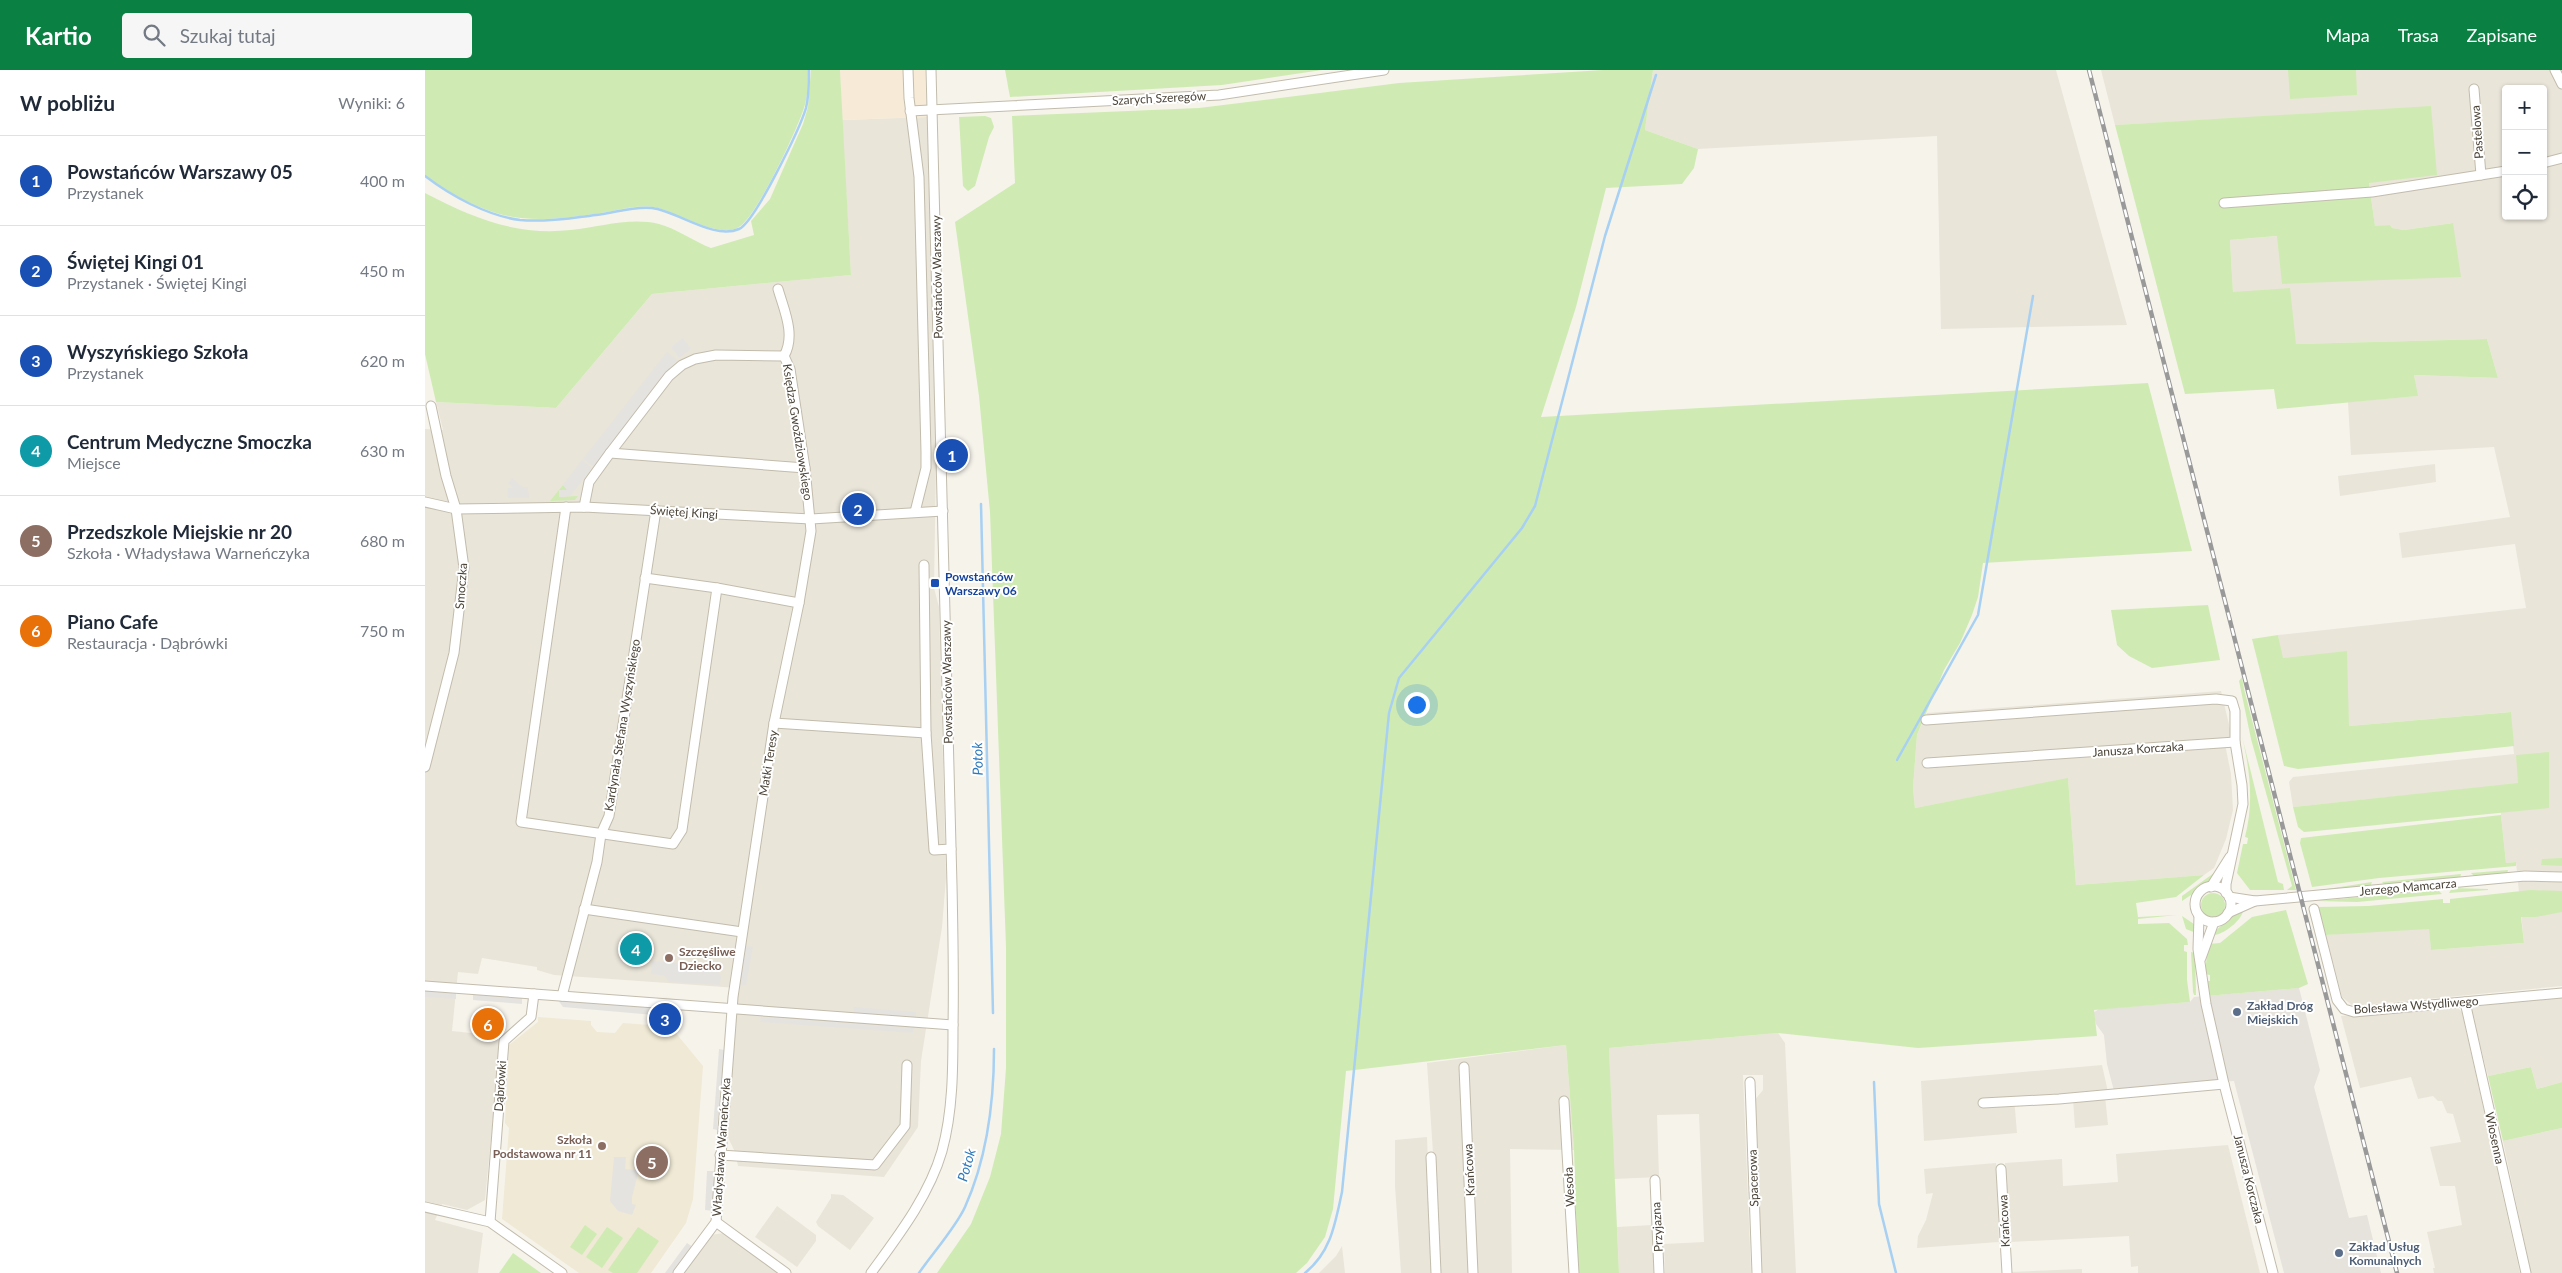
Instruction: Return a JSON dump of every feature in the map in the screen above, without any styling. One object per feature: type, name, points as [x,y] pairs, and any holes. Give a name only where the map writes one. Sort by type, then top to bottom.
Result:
[{"type":"street","points":[[908,70],[910,111],[919,177],[926,452],[926,468],[915,512]]},
{"type":"street","name":"Powstańców Warszawy","points":[[871,1273],[923,1194],[942,1152],[952,1090],[951,849],[931,70]]},
{"type":"street","name":"Szarych Szeregów","points":[[910,111],[1219,95],[1384,70]]},
{"type":"street","points":[[2555,70],[2562,84]]},
{"type":"street","name":"Pastelowa","points":[[2474,89],[2481,175]]},
{"type":"street","points":[[2547,162],[2562,158]]},
{"type":"street","points":[[2224,203],[2372,192],[2502,172]]},
{"type":"street","name":"Księdza Gwoździowskiego","points":[[778,289],[790,337],[784,356],[790,369],[811,518]]},
{"type":"street","points":[[585,507],[589,482],[669,376],[682,365],[705,356],[774,354],[784,356]]},
{"type":"street","name":"Smoczka","points":[[425,767],[455,653],[464,568],[456,509],[446,476],[431,406]]},
{"type":"street","points":[[610,452],[805,468]]},
{"type":"street","name":"Świętej Kingi","points":[[425,502],[456,509],[566,506],[811,518],[943,511]]},
{"type":"street","points":[[566,506],[521,822],[673,844],[682,830],[717,588]]},
{"type":"street","name":"Kardynała Stefana Wyszyńskiego","points":[[562,996],[601,834],[609,816],[656,510]]},
{"type":"street","name":"Matki Teresy","points":[[731,1008],[774,723],[799,603],[811,531],[811,518]]},
{"type":"street","points":[[924,565],[926,733],[934,850],[951,849]]},
{"type":"street","points":[[645,578],[717,588],[799,603]]},
{"type":"street","points":[[1926,720],[2216,699],[2232,701],[2235,711],[2235,742],[2243,804],[2231,855],[2228,895],[2231,905],[2228,913],[2222,919],[2215,922],[2206,921],[2199,916],[2195,908],[2197,896],[2203,889],[2219,888],[2228,895]]},
{"type":"street","points":[[774,723],[926,733]]},
{"type":"street","name":"Janusza Korczaka","points":[[1927,763],[2235,742]]},
{"type":"street","points":[[2211,887],[2231,855]]},
{"type":"street","name":"Jerzego Mamcarza","points":[[2228,895],[2255,901],[2525,876],[2562,877]]},
{"type":"street","name":"Jerzego Mamcarza","points":[[2228,913],[2255,901]]},
{"type":"street","points":[[584,909],[742,932]]},
{"type":"street","name":"Bolesława Wstydliwego","points":[[2314,909],[2337,1000],[2344,1008],[2355,1012],[2562,993]]},
{"type":"street","name":"Janusza Korczaka","points":[[2199,916],[2200,963],[2206,1004],[2224,1084],[2273,1273]]},
{"type":"street","name":"Janusza Korczaka","points":[[2200,963],[2209,933],[2215,922]]},
{"type":"street","points":[[425,986],[953,1024]]},
{"type":"street","name":"Dąbrówki","points":[[490,1222],[504,1041],[531,1017],[534,994]]},
{"type":"street","name":"Wiosenna","points":[[2465,1002],[2525,1273]]},
{"type":"street","name":"Władysława Warneńczyka","points":[[678,1273],[716,1222],[731,1008]]},
{"type":"street","points":[[720,1155],[875,1165],[905,1126],[907,1066]]},
{"type":"street","name":"Krańcowa","points":[[1464,1067],[1473,1273]]},
{"type":"street","name":"Spacerowa","points":[[1750,1082],[1757,1273]]},
{"type":"street","points":[[1983,1103],[2059,1099],[2224,1084]]},
{"type":"street","name":"Wesoła","points":[[1564,1101],[1574,1273]]},
{"type":"street","points":[[1431,1157],[1436,1273]]},
{"type":"street","name":"Krańcowa","points":[[2001,1169],[2007,1273]]},
{"type":"street","name":"Przyjazna","points":[[1655,1180],[1659,1273]]},
{"type":"street","points":[[425,1207],[490,1222],[562,1273]]},
{"type":"street","points":[[716,1222],[786,1273]]},
{"type":"shaded area","points":[[840,70],[925,70],[927,117],[842,120]]},
{"type":"shaded area","points":[[1653,70],[2056,70],[2127,325],[1941,329],[1937,136],[1698,149],[1645,130]]},
{"type":"shaded area","points":[[2101,70],[2562,70],[2562,986],[2353,1006],[2342,997],[2326,935],[2429,925],[2431,950],[2524,943],[2516,862],[2506,863],[2498,786],[2293,807],[2289,782],[2293,777],[2514,754],[2510,712],[2349,726],[2282,658],[2278,635],[2526,608],[2515,544],[2402,558],[2399,533],[2510,517],[2494,447],[2351,455],[2348,402],[2417,396],[2414,375],[2498,378],[2487,339],[2296,344],[2233,293],[2230,240],[2278,236],[2283,284],[2453,223],[2404,230],[2392,228],[2390,225],[2375,227],[2369,182],[2431,107],[2115,125]]},
{"type":"shaded area","points":[[927,117],[936,464],[934,588],[939,607],[946,878],[942,927],[921,1061],[918,1127],[884,1177],[738,1166],[735,1152],[725,1131],[738,988],[554,975],[537,970],[537,967],[482,958],[478,974],[458,972],[452,1031],[498,1036],[500,1045],[485,1200],[467,1210],[442,1204],[435,1220],[483,1233],[478,1273],[425,1273],[425,429],[443,430],[436,402],[556,408],[652,294],[851,275],[842,120]]},
{"type":"shaded area","points":[[683,338],[691,349],[679,358],[671,347]]},
{"type":"shaded area","points":[[667,352],[677,360],[594,467],[583,459]]},
{"type":"shaded area","points":[[582,460],[592,468],[570,496],[559,497],[559,490],[567,490],[563,485]]},
{"type":"shaded area","points":[[2435,464],[2436,482],[2340,496],[2338,476]]},
{"type":"shaded area","points":[[512,478],[523,487],[528,487],[529,498],[508,498],[507,488],[513,488],[508,483]]},
{"type":"shaded area","points":[[2221,691],[2232,737],[2224,739],[2231,774],[2233,810],[2226,839],[2214,868],[2204,875],[2076,885],[2068,779],[1915,808],[1913,788],[1917,735],[1927,713]]},
{"type":"shaded area","points":[[745,946],[753,947],[746,986],[739,985]]},
{"type":"shaded area","points":[[652,961],[677,963],[678,967],[682,967],[682,964],[693,964],[692,968],[697,968],[697,965],[716,967],[721,976],[720,985],[669,982],[665,976],[651,974]]},
{"type":"shaded area","points":[[2299,988],[2320,1070],[2314,1087],[2349,1218],[2367,1215],[2381,1273],[2284,1273],[2234,1081],[2114,1091],[2107,1064],[2104,1035],[2096,1024],[2093,1013],[2099,1009],[2190,1002],[2194,997]]},
{"type":"shaded area","points":[[425,991],[456,993],[456,999],[425,997]]},
{"type":"shaded area","points":[[473,994],[522,998],[522,1004],[473,1000]]},
{"type":"shaded area","points":[[2562,995],[2562,1082],[2537,1089],[2531,1067],[2488,1076],[2471,1009],[2478,1006]]},
{"type":"shaded area","points":[[558,1000],[661,1008],[654,1015],[563,1007]]},
{"type":"shaded area","points":[[2455,1005],[2462,1012],[2520,1273],[2434,1273],[2433,1268],[2435,1268],[2427,1232],[2462,1225],[2455,1186],[2440,1186],[2430,1147],[2461,1142],[2453,1114],[2447,1113],[2442,1101],[2438,1101],[2433,1096],[2418,1099],[2411,1077],[2360,1088],[2341,1016]]},
{"type":"shaded area","points":[[854,1007],[916,1012],[916,1019],[853,1013]]},
{"type":"shaded area","name":"Szkoła Podstawowa nr 11","points":[[538,1017],[591,1021],[591,1025],[597,1032],[615,1033],[623,1023],[676,1027],[675,1032],[703,1066],[693,1199],[686,1223],[651,1273],[579,1273],[502,1219],[509,1128],[505,1123],[509,1045],[538,1022]]},
{"type":"shaded area","points":[[761,1017],[914,1028],[913,1033],[760,1022]]},
{"type":"shaded area","points":[[1778,1033],[1785,1043],[1796,1273],[1761,1273],[1753,1102],[1763,1090],[1763,1075],[1743,1075],[1751,1273],[1665,1273],[1664,1244],[1704,1242],[1699,1114],[1657,1115],[1659,1177],[1614,1179],[1609,1048]]},
{"type":"shaded area","points":[[1566,1045],[1574,1150],[1510,1149],[1512,1273],[1441,1273],[1427,1063]]},
{"type":"shaded area","points":[[719,1049],[724,1050],[717,1130],[713,1129]]},
{"type":"shaded area","points":[[2102,1065],[2108,1092],[2019,1099],[2018,1096],[2014,1097],[2017,1133],[1924,1141],[1921,1081]]},
{"type":"shaded area","points":[[2105,1096],[2108,1125],[2075,1128],[2073,1099]]},
{"type":"shaded area","points":[[2562,1128],[2562,1273],[2531,1273],[2503,1141]]},
{"type":"shaded area","points":[[1427,1137],[1432,1273],[1401,1273],[1395,1186],[1395,1140]]},
{"type":"shaded area","points":[[2228,1145],[2260,1273],[2138,1273],[2138,1266],[2131,1267],[2129,1236],[2010,1242],[2005,1163],[2062,1159],[2063,1186],[2118,1182],[2116,1154]]},
{"type":"shaded area","points":[[614,1157],[626,1157],[625,1169],[639,1170],[632,1197],[632,1204],[636,1205],[632,1215],[618,1211],[610,1201]]},
{"type":"shaded area","points":[[1996,1163],[1999,1242],[1917,1248],[1918,1236],[1926,1220],[1933,1193],[1926,1194],[1924,1169]]},
{"type":"shaded area","points":[[707,1171],[715,1171],[713,1211],[705,1210]]},
{"type":"shaded area","points":[[831,1194],[843,1195],[874,1218],[850,1250],[818,1226],[816,1222],[831,1198]]},
{"type":"shaded area","points":[[777,1206],[816,1235],[816,1241],[797,1267],[755,1237]]},
{"type":"shaded area","points":[[1652,1225],[1654,1273],[1619,1273],[1617,1227]]},
{"type":"shaded area","points":[[724,1233],[780,1273],[683,1273],[711,1235]]},
{"type":"shaded area","points":[[687,1243],[693,1247],[674,1273],[665,1273]]},
{"type":"shaded area","points":[[1342,1246],[1345,1273],[1319,1273],[1336,1256]]},
{"type":"shaded area","points":[[2082,1269],[2082,1273],[2011,1272]]},
{"type":"green space","points":[[425,70],[808,70],[808,79],[806,99],[800,119],[766,190],[747,220],[739,227],[730,230],[720,230],[653,207],[631,208],[549,219],[530,219],[496,213],[458,197],[425,175]]},
{"type":"green space","points":[[811,70],[840,70],[851,275],[652,294],[556,408],[436,402],[425,354],[425,193],[460,210],[513,228],[551,231],[615,223],[648,222],[665,226],[711,248],[754,235],[751,221],[770,199],[803,124],[808,107]]},
{"type":"green space","points":[[1005,70],[1322,70],[1222,85],[1010,97]]},
{"type":"green space","points":[[1603,70],[1653,70],[1645,130],[1698,149],[1694,168],[1682,184],[1606,188],[1576,307],[1541,417],[2148,383],[2192,551],[1983,563],[1978,597],[1972,615],[1960,643],[1944,670],[1917,735],[1913,788],[1915,808],[2068,778],[2076,885],[2204,875],[2176,897],[2136,903],[2138,917],[2177,915],[2138,919],[2138,924],[2169,923],[2187,939],[2188,945],[2184,945],[2184,951],[2187,952],[2187,980],[2190,1002],[2094,1010],[2097,1036],[1918,1048],[1778,1033],[1609,1048],[1619,1273],[1578,1273],[1574,1150],[1566,1045],[1346,1071],[1333,1209],[1325,1237],[1307,1263],[1296,1273],[937,1273],[971,1224],[990,1177],[1001,1134],[1006,1068],[1006,947],[990,512],[979,396],[955,222],[1015,183],[1012,116],[1199,108],[1399,83]]},
{"type":"green space","points":[[2288,70],[2356,70],[2357,95],[2290,99]]},
{"type":"green space","points":[[2431,106],[2437,175],[2369,183],[2375,226],[2390,225],[2392,228],[2404,230],[2453,223],[2461,277],[2282,284],[2277,236],[2230,240],[2233,292],[2290,288],[2296,344],[2487,339],[2498,378],[2414,375],[2418,396],[2277,409],[2274,389],[2185,394],[2115,125]]},
{"type":"green space","points":[[985,116],[991,118],[994,127],[989,137],[975,186],[968,191],[963,186],[959,117]]},
{"type":"green space","points":[[563,485],[568,489],[559,497],[578,496],[575,500],[550,501]]},
{"type":"green space","points":[[2208,605],[2220,660],[2152,668],[2129,656],[2117,645],[2111,610]]},
{"type":"green space","points":[[2278,635],[2283,658],[2347,651],[2349,726],[2511,712],[2514,746],[2298,769],[2284,766],[2252,639]]},
{"type":"green space","points":[[2242,677],[2296,890],[2287,890],[2292,886],[2251,739],[2239,681]]},
{"type":"green space","points":[[2242,736],[2278,882],[2283,884],[2284,890],[2250,890],[2237,873],[2243,844],[2247,844],[2248,838],[2245,837],[2250,799],[2249,774]]},
{"type":"green space","points":[[2549,752],[2549,808],[2304,832],[2298,827],[2293,807],[2518,783],[2516,755]]},
{"type":"green space","points":[[2501,815],[2506,863],[2516,862],[2516,866],[2379,878],[2312,887],[2300,843],[2301,838]]},
{"type":"green space","points":[[2562,858],[2562,866],[2541,865],[2542,859]]},
{"type":"green space","points":[[2508,870],[2507,874],[2475,877],[2471,873]]},
{"type":"green space","points":[[2214,873],[2217,874],[2209,883],[2182,901],[2182,896]]},
{"type":"green space","points":[[2461,874],[2460,878],[2385,885],[2382,882]]},
{"type":"green space","points":[[2372,882],[2370,887],[2314,891]]},
{"type":"green space","points":[[2452,888],[2488,889],[2488,890],[2449,893]]},
{"type":"green space","points":[[2438,890],[2442,894],[2357,902],[2317,901]]},
{"type":"green space","points":[[2530,890],[2562,891],[2562,912],[2536,917],[2521,917],[2524,943],[2431,950],[2429,929],[2326,935],[2317,907],[2368,906],[2443,899],[2443,903],[2450,903],[2450,899]]},
{"type":"green space","points":[[2213,893],[2221,897],[2225,905],[2221,913],[2213,917],[2205,913],[2201,905],[2205,897]]},
{"type":"green space","points":[[2243,910],[2236,923],[2226,931],[2211,935],[2235,913]]},
{"type":"green space","points":[[2286,910],[2308,984],[2299,988],[2207,996],[2207,981],[2210,981],[2210,975],[2205,974],[2208,944],[2220,943],[2252,917]]},
{"type":"green space","points":[[2182,916],[2194,924],[2196,933],[2186,929]]},
{"type":"green space","points":[[2191,952],[2195,953],[2196,995],[2193,992]]},
{"type":"green space","points":[[2531,1067],[2537,1089],[2562,1082],[2562,1128],[2503,1141],[2488,1076]]},
{"type":"green space","points":[[585,1225],[597,1234],[582,1255],[570,1247]]},
{"type":"green space","points":[[607,1227],[623,1238],[602,1268],[586,1257]]},
{"type":"green space","points":[[638,1227],[659,1241],[637,1273],[613,1273],[608,1270]]},
{"type":"green space","points":[[513,1253],[541,1273],[499,1273]]},
{"type":"waterway","points":[[425,176],[446,191],[470,204],[508,218],[520,220],[568,218],[652,208],[718,231],[739,229],[746,223],[766,193],[802,119],[807,103],[809,70]]},
{"type":"waterway","points":[[1305,1273],[1321,1256],[1331,1237],[1342,1192],[1389,713],[1399,678],[1522,528],[1535,506],[1605,236],[1656,75]]},
{"type":"waterway","points":[[1897,760],[1978,615],[2033,296]]},
{"type":"waterway","name":"Potok","points":[[981,504],[993,1013]]},
{"type":"waterway","name":"Potok","points":[[919,1273],[956,1223],[973,1188],[988,1129],[993,1089],[994,1049]]},
{"type":"waterway","points":[[1874,1082],[1879,1204],[1896,1273]]},
{"type":"railway","points":[[2089,70],[2397,1273]]},
{"type":"place","name":"Powstańców Warszawy 05","points":[[952,455]]},
{"type":"place","name":"Świętej Kingi 01","points":[[858,509]]},
{"type":"place","name":"Powstańców Warszawy 06","points":[[935,583]]},
{"type":"place","name":"Centrum Medyczne Smoczka","points":[[636,949]]},
{"type":"place","name":"Szczęśliwe Dziecko","points":[[669,958]]},
{"type":"place","name":"Zakład Dróg Miejskich","points":[[2237,1012]]},
{"type":"place","name":"Wyszyńskiego Szkoła","points":[[665,1019]]},
{"type":"place","name":"Piano Cafe","points":[[488,1024]]},
{"type":"place","name":"Szkoła Podstawowa nr 11","points":[[602,1146]]},
{"type":"place","name":"Przedszkole Miejskie nr 20","points":[[652,1162]]},
{"type":"place","name":"Zakład Usług Komunalnych","points":[[2339,1253]]}]
